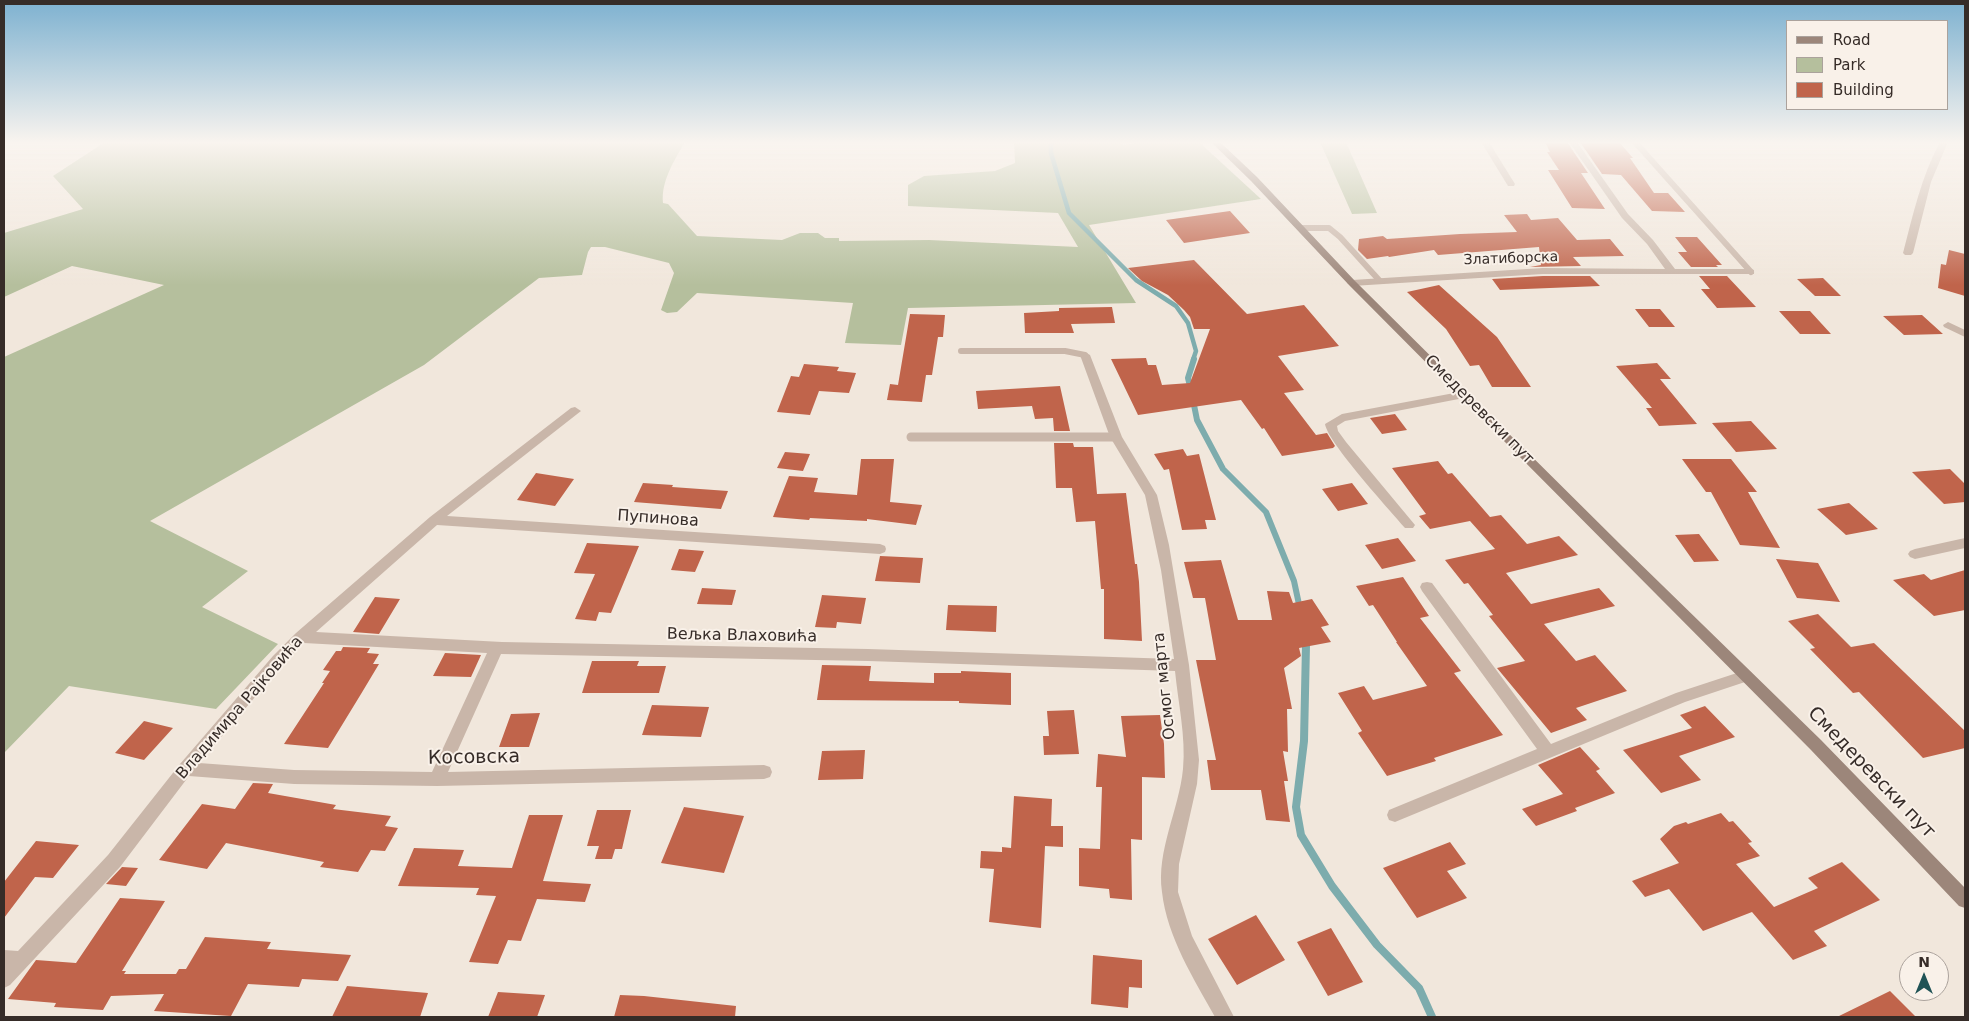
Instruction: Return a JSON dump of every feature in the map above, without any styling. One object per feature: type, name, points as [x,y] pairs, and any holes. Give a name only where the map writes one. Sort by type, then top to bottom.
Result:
[{"type":"main road","name":"Смедеревски пут","points":[[1264,190],[1352,282],[1816,745],[1965,900]]},
{"type":"street","points":[[1606,190],[1624,216],[1650,242],[1672,271]]},
{"type":"street","points":[[1908,253],[1925,190]]},
{"type":"street","name":"Златиборска","points":[[1352,282],[1543,271],[1750,272]]},
{"type":"street","points":[[1948,325],[1965,334]]},
{"type":"street","name":"Осмог марта","points":[[1085,355],[1116,437],[1146,483],[1151,495],[1170,582],[1182,665],[1191,768],[1187,800],[1170,869],[1170,891],[1180,930],[1225,1017]]},
{"type":"street","points":[[1409,525],[1342,445],[1332,431],[1331,424],[1342,418],[1465,395]]},
{"type":"street","name":"Владимира Рајковића","points":[[4,979],[13,959],[114,861],[185,770],[278,660],[301,637],[434,520],[574,411]]},
{"type":"street","name":"Пупинова","points":[[434,520],[880,549]]},
{"type":"street","points":[[1914,554],[1965,543]]},
{"type":"street","points":[[1427,587],[1547,751]]},
{"type":"street","name":"Вељка Влаховића","points":[[301,637],[496,648],[858,655],[1182,665]]},
{"type":"street","points":[[437,779],[496,648]]},
{"type":"street","points":[[1395,815],[1681,697],[1746,676]]},
{"type":"street","name":"Косовска","points":[[185,770],[294,777],[437,779],[764,772]]},
{"type":"lane","points":[[1677,190],[1750,272]]},
{"type":"lane","points":[[1301,228],[1329,228],[1340,237],[1379,280]]},
{"type":"lane","points":[[961,351],[1065,351],[1085,355]]},
{"type":"lane","points":[[911,437],[1116,437]]},
{"type":"green space","points":[[65,190],[664,190],[663,203],[668,204],[697,236],[782,240],[800,233],[818,233],[825,238],[839,238],[839,241],[929,240],[1078,247],[1058,213],[908,206],[908,190],[1251,190],[1261,199],[1089,225],[1136,303],[908,308],[901,345],[845,343],[853,303],[697,293],[677,312],[667,313],[661,310],[674,273],[669,263],[605,247],[591,247],[582,275],[539,278],[424,365],[150,521],[248,571],[202,607],[278,644],[216,709],[69,686],[4,753],[4,357],[164,285],[72,266],[4,297],[4,233],[83,209]]},
{"type":"green space","points":[[1341,190],[1367,190],[1377,213],[1352,214]]},
{"type":"building","points":[[1560,190],[1592,190],[1605,209],[1572,208]]},
{"type":"building","points":[[1634,190],[1652,190],[1654,193],[1668,193],[1685,212],[1652,211]]},
{"type":"building","points":[[1230,211],[1250,233],[1184,243],[1166,220]]},
{"type":"building","points":[[1527,214],[1531,220],[1558,218],[1577,240],[1610,239],[1624,256],[1573,257],[1581,266],[1530,267],[1541,265],[1539,247],[1438,255],[1434,250],[1367,259],[1358,250],[1359,239],[1383,236],[1387,239],[1517,232],[1504,215]]},
{"type":"building","points":[[1675,237],[1697,237],[1722,265],[1716,265],[1718,267],[1691,267],[1678,252],[1687,252]]},
{"type":"building","points":[[1949,250],[1965,254],[1965,296],[1938,288],[1941,264],[1946,265]]},
{"type":"building","points":[[1194,260],[1247,314],[1304,305],[1339,346],[1278,356],[1304,390],[1284,393],[1316,435],[1327,433],[1335,446],[1333,448],[1282,456],[1264,428],[1262,429],[1241,400],[1138,415],[1111,359],[1146,358],[1148,365],[1156,365],[1162,385],[1190,383],[1210,329],[1194,329],[1190,317],[1168,295],[1142,281],[1128,268]]},
{"type":"building","points":[[1590,276],[1600,286],[1500,290],[1492,279]]},
{"type":"building","points":[[1699,276],[1727,276],[1756,307],[1717,308],[1701,289],[1710,289]]},
{"type":"building","points":[[1823,278],[1841,296],[1815,296],[1797,279]]},
{"type":"building","points":[[1439,285],[1497,337],[1531,387],[1492,387],[1479,365],[1470,366],[1446,329],[1407,292]]},
{"type":"building","points":[[1112,307],[1115,323],[1071,324],[1074,333],[1025,333],[1024,313],[1059,311],[1059,308]]},
{"type":"building","points":[[1635,309],[1660,309],[1675,327],[1649,327]]},
{"type":"building","points":[[1779,311],[1810,311],[1831,334],[1800,334]]},
{"type":"building","points":[[910,314],[945,315],[943,337],[938,337],[932,375],[926,375],[922,402],[887,400],[890,384],[898,385]]},
{"type":"building","points":[[1922,315],[1943,334],[1904,335],[1883,316]]},
{"type":"building","points":[[1657,363],[1671,379],[1660,379],[1697,424],[1659,426],[1646,408],[1652,408],[1616,366]]},
{"type":"building","points":[[804,364],[839,367],[837,371],[856,373],[849,393],[819,391],[810,415],[777,412],[791,376],[799,377]]},
{"type":"building","points":[[1060,386],[1070,431],[1054,431],[1053,418],[1035,419],[1032,406],[978,409],[976,391]]},
{"type":"building","points":[[1395,414],[1407,430],[1382,434],[1370,418]]},
{"type":"building","points":[[1751,421],[1777,449],[1736,452],[1712,423]]},
{"type":"building","points":[[1054,443],[1073,443],[1074,447],[1093,447],[1097,494],[1126,493],[1139,582],[1142,641],[1104,639],[1104,589],[1101,589],[1095,521],[1076,522],[1072,488],[1056,488]]},
{"type":"building","points":[[1183,449],[1187,456],[1199,454],[1216,520],[1205,520],[1207,529],[1182,530],[1169,469],[1164,470],[1154,454]]},
{"type":"building","points":[[785,452],[810,454],[803,471],[777,468]]},
{"type":"building","points":[[861,459],[894,459],[890,502],[922,505],[916,525],[867,519],[867,521],[810,518],[809,520],[773,517],[789,476],[818,478],[814,492],[857,495]]},
{"type":"building","points":[[1682,459],[1731,459],[1757,492],[1748,492],[1780,548],[1740,545],[1711,492],[1706,492]]},
{"type":"building","points":[[1438,461],[1448,474],[1452,473],[1490,517],[1501,515],[1527,544],[1559,536],[1578,555],[1506,573],[1531,604],[1599,588],[1615,606],[1544,624],[1576,661],[1595,655],[1627,691],[1576,708],[1587,720],[1551,733],[1497,668],[1525,661],[1489,616],[1493,615],[1468,583],[1464,584],[1445,560],[1495,549],[1470,521],[1430,529],[1419,516],[1426,514],[1392,468]]},
{"type":"building","points":[[1950,469],[1965,484],[1965,502],[1944,504],[1912,472]]},
{"type":"building","points":[[536,473],[574,479],[555,506],[517,500]]},
{"type":"building","points":[[643,483],[728,491],[721,509],[634,502]]},
{"type":"building","points":[[1352,483],[1368,504],[1338,511],[1322,489]]},
{"type":"building","points":[[1849,503],[1878,529],[1846,535],[1817,509]]},
{"type":"building","points":[[1699,534],[1719,561],[1694,562],[1675,535]]},
{"type":"building","points":[[1398,538],[1416,561],[1382,569],[1365,545]]},
{"type":"building","points":[[587,543],[639,546],[611,613],[599,612],[596,621],[575,619],[595,574],[574,573]]},
{"type":"building","points":[[679,549],[704,551],[695,572],[671,570]]},
{"type":"building","points":[[880,556],[923,558],[920,583],[875,581]]},
{"type":"building","points":[[1776,559],[1818,563],[1840,602],[1797,598]]},
{"type":"building","points":[[1221,560],[1238,620],[1272,620],[1267,591],[1289,592],[1293,603],[1312,599],[1329,625],[1321,627],[1331,642],[1299,648],[1301,656],[1284,668],[1292,709],[1287,709],[1288,752],[1283,751],[1288,781],[1284,781],[1290,822],[1266,820],[1261,790],[1211,790],[1207,760],[1216,760],[1196,660],[1216,660],[1205,598],[1193,598],[1184,562]]},
{"type":"building","points":[[1965,570],[1965,610],[1934,616],[1893,580],[1924,574],[1931,580]]},
{"type":"building","points":[[1403,577],[1429,616],[1420,618],[1461,671],[1454,673],[1503,735],[1434,758],[1436,761],[1387,776],[1358,733],[1362,731],[1338,693],[1364,686],[1373,700],[1427,686],[1373,605],[1369,606],[1356,586]]},
{"type":"building","points":[[702,588],[736,590],[732,605],[697,604]]},
{"type":"building","points":[[822,595],[866,598],[861,624],[837,622],[836,628],[815,627]]},
{"type":"building","points":[[375,597],[400,599],[379,634],[353,632]]},
{"type":"building","points":[[948,605],[997,606],[996,632],[946,630]]},
{"type":"building","points":[[1818,614],[1851,647],[1874,643],[1965,731],[1965,748],[1923,758],[1859,692],[1853,693],[1810,649],[1815,648],[1788,621]]},
{"type":"building","points":[[343,647],[370,648],[367,653],[379,654],[373,664],[379,664],[328,748],[284,744],[330,671],[323,670],[336,651],[341,651]]},
{"type":"building","points":[[445,653],[481,655],[471,677],[433,676]]},
{"type":"building","points":[[592,661],[639,661],[637,666],[666,666],[659,693],[582,693]]},
{"type":"building","points":[[822,665],[871,666],[869,681],[934,683],[934,673],[961,673],[961,671],[1011,673],[1011,705],[959,703],[959,701],[817,700]]},
{"type":"building","points":[[652,705],[709,707],[701,737],[642,735]]},
{"type":"building","points":[[1705,706],[1735,737],[1679,756],[1701,780],[1661,793],[1623,750],[1692,728],[1680,715]]},
{"type":"building","points":[[1074,710],[1079,754],[1044,755],[1043,736],[1049,736],[1047,711]]},
{"type":"building","points":[[540,713],[529,747],[499,747],[511,714]]},
{"type":"building","points":[[1160,715],[1164,744],[1165,778],[1142,777],[1142,840],[1131,839],[1132,900],[1110,898],[1109,889],[1079,886],[1079,848],[1100,849],[1102,787],[1096,787],[1098,754],[1126,757],[1121,716]]},
{"type":"building","points":[[144,721],[173,728],[144,760],[115,753]]},
{"type":"building","points":[[1580,747],[1600,769],[1596,771],[1615,793],[1575,808],[1577,811],[1536,826],[1522,809],[1563,794],[1538,765]]},
{"type":"building","points":[[865,750],[863,779],[818,780],[822,751]]},
{"type":"building","points":[[253,783],[273,784],[268,793],[336,805],[333,809],[391,816],[385,826],[398,828],[385,851],[371,850],[358,872],[320,867],[324,862],[226,843],[207,869],[159,860],[202,804],[235,809]]},
{"type":"building","points":[[1014,796],[1052,799],[1051,826],[1063,826],[1063,847],[1045,846],[1041,928],[989,922],[994,869],[980,868],[981,851],[1002,852],[1002,847],[1011,848]]},
{"type":"building","points":[[684,807],[744,816],[724,873],[661,863]]},
{"type":"building","points":[[597,810],[631,810],[622,849],[615,849],[612,859],[595,859],[599,846],[587,846]]},
{"type":"building","points":[[1721,813],[1729,822],[1733,821],[1752,842],[1748,843],[1760,856],[1736,864],[1774,907],[1818,888],[1808,878],[1842,862],[1880,900],[1814,931],[1827,946],[1793,960],[1752,912],[1703,931],[1669,889],[1645,897],[1632,881],[1679,863],[1660,839],[1674,826],[1686,822],[1688,824]]},
{"type":"building","points":[[529,815],[563,815],[543,881],[591,884],[585,902],[537,899],[521,941],[508,940],[498,964],[469,962],[496,896],[476,895],[479,888],[398,886],[414,848],[464,850],[458,866],[512,868]]},
{"type":"building","points":[[36,841],[79,845],[53,878],[35,877],[4,918],[4,882]]},
{"type":"building","points":[[1450,842],[1466,864],[1447,871],[1467,898],[1417,918],[1383,868]]},
{"type":"building","points":[[122,867],[138,868],[126,886],[106,884]]},
{"type":"building","points":[[120,898],[165,901],[122,971],[126,971],[124,974],[176,974],[179,969],[186,969],[205,937],[271,942],[267,949],[351,955],[338,981],[302,979],[299,987],[248,984],[231,1016],[154,1011],[164,994],[111,996],[103,1010],[54,1007],[56,1003],[8,999],[36,960],[76,963]]},
{"type":"building","points":[[1256,915],[1285,960],[1237,985],[1208,939]]},
{"type":"building","points":[[1331,928],[1363,982],[1328,996],[1297,942]]},
{"type":"building","points":[[1093,955],[1142,960],[1142,988],[1129,987],[1128,1008],[1091,1004]]},
{"type":"building","points":[[347,986],[428,993],[420,1017],[332,1017]]},
{"type":"building","points":[[1890,991],[1916,1017],[1837,1017]]},
{"type":"building","points":[[498,992],[545,995],[537,1017],[488,1017]]},
{"type":"building","points":[[620,995],[736,1006],[735,1017],[614,1017]]},
{"type":"waterway","points":[[1062,190],[1069,213],[1136,280],[1176,306],[1188,323],[1196,351],[1193,360]]},
{"type":"waterway","points":[[1191,390],[1188,378],[1194,359]]},
{"type":"waterway","points":[[1193,400],[1197,420],[1223,469],[1266,512],[1294,581],[1300,609]]},
{"type":"waterway","points":[[1306,638],[1306,645]]},
{"type":"waterway","points":[[1306,645],[1304,741],[1296,807],[1301,835],[1332,886],[1377,945],[1419,988],[1432,1017]]}]
